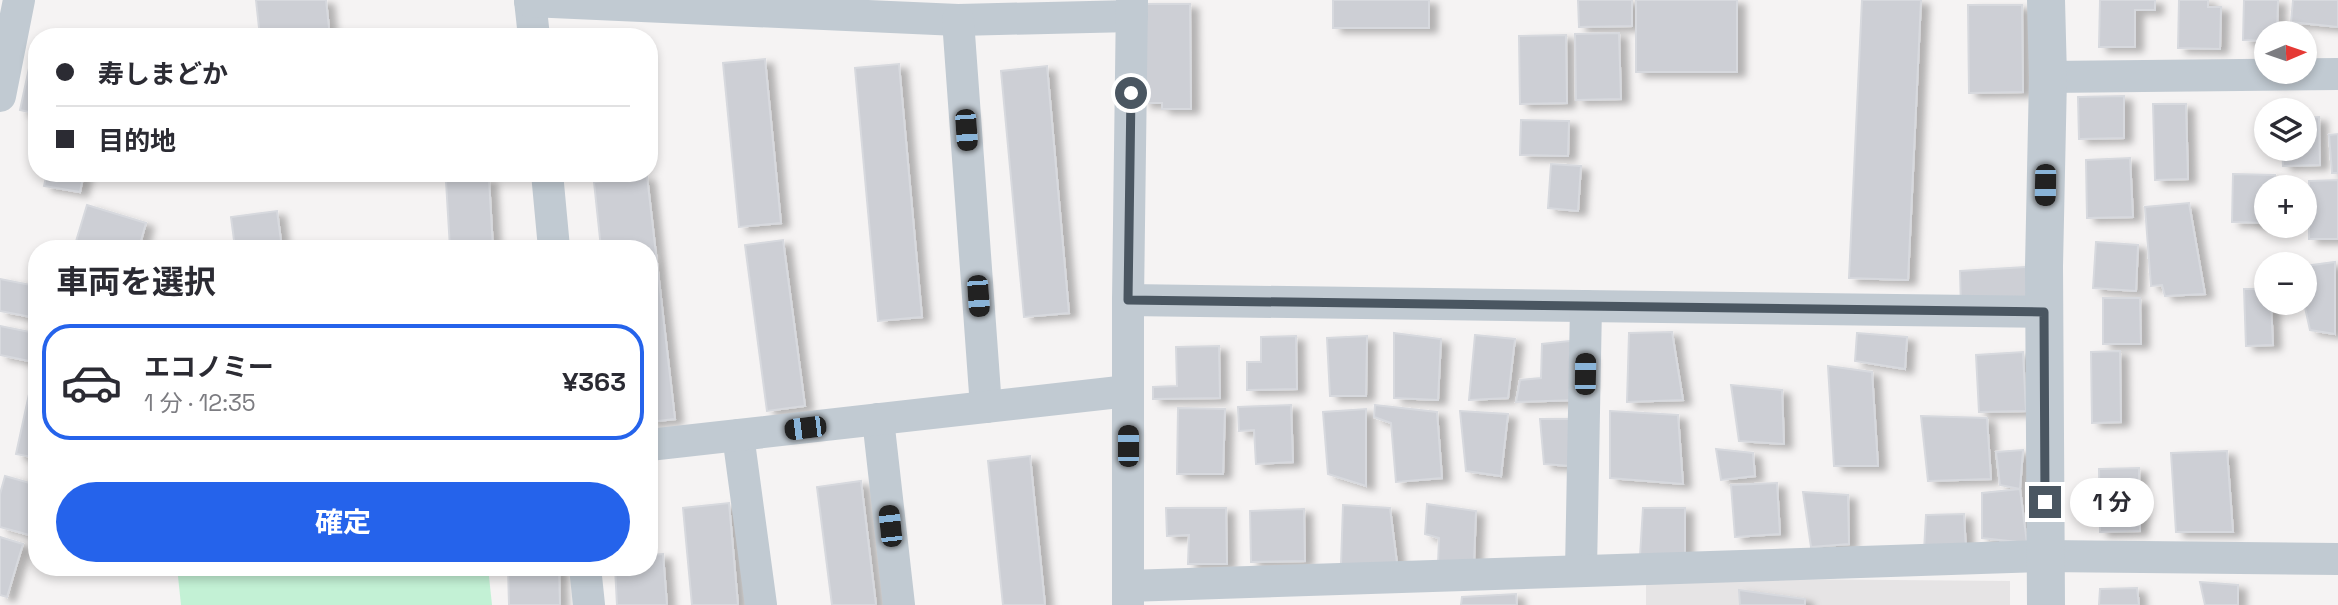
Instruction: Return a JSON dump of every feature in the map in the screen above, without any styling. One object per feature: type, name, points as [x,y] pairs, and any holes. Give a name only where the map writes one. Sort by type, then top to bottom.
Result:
[{"type":"street","points":[[0,96],[19,0]]},
{"type":"street","points":[[2046,0],[2046,605]]},
{"type":"street","points":[[533,28],[530,1],[958,20],[1132,8],[1128,595],[1581,570],[2045,556],[2338,559]]},
{"type":"street","points":[[958,20],[986,407]]},
{"type":"street","points":[[2048,77],[2338,74]]},
{"type":"street","points":[[548,182],[553,240]]},
{"type":"street","points":[[1128,300],[2044,312]]},
{"type":"street","points":[[1581,570],[1586,306]]},
{"type":"street","points":[[658,444],[1128,391]]},
{"type":"street","points":[[878,419],[899,605]]},
{"type":"street","points":[[738,435],[761,605]]},
{"type":"street","points":[[586,576],[589,605]]},
{"type":"shaded area","points":[[1646,578],[2010,581],[2010,605],[1646,605]]},
{"type":"green space","points":[[178,576],[489,576],[492,605],[181,605]]},
{"type":"building","points":[[256,0],[326,0],[329,28],[259,28]]},
{"type":"building","points":[[1333,0],[1429,0],[1429,28],[1333,28]]},
{"type":"building","points":[[1578,0],[1632,0],[1632,26],[1579,27]]},
{"type":"building","points":[[1636,0],[1737,0],[1737,72],[1636,72]]},
{"type":"building","points":[[1862,0],[1921,0],[1908,280],[1849,278]]},
{"type":"building","points":[[2100,0],[2155,0],[2155,10],[2135,10],[2135,47],[2099,47]]},
{"type":"building","points":[[2179,0],[2208,0],[2208,7],[2221,7],[2220,49],[2178,48]]},
{"type":"building","points":[[2244,0],[2278,0],[2277,21],[2254,21],[2254,40],[2243,40]]},
{"type":"building","points":[[2293,0],[2338,0],[2338,27],[2317,25],[2317,21],[2291,21]]},
{"type":"building","points":[[1142,4],[1190,4],[1191,109],[1162,109],[1162,103],[1143,103]]},
{"type":"building","points":[[1968,5],[2022,5],[2023,92],[1969,93]]},
{"type":"building","points":[[1619,33],[1621,99],[1576,100],[1575,34]]},
{"type":"building","points":[[1566,35],[1567,103],[1520,104],[1519,36]]},
{"type":"building","points":[[765,59],[781,223],[739,227],[723,63]]},
{"type":"building","points":[[899,64],[922,317],[878,321],[855,68]]},
{"type":"building","points":[[1047,66],[1069,313],[1024,317],[1001,71]]},
{"type":"building","points":[[28,73],[28,112],[20,110]]},
{"type":"building","points":[[2124,96],[2124,138],[2079,139],[2078,97]]},
{"type":"building","points":[[2153,104],[2186,104],[2188,179],[2155,180]]},
{"type":"building","points":[[2317,117],[2320,165],[2283,166],[2283,161],[2317,161]]},
{"type":"building","points":[[1521,120],[1569,121],[1568,156],[1520,155]]},
{"type":"building","points":[[2338,134],[2338,173],[2332,173],[2329,135]]},
{"type":"building","points":[[2130,158],[2133,217],[2087,218],[2086,160]]},
{"type":"building","points":[[1551,164],[1581,166],[1578,211],[1548,208]]},
{"type":"building","points":[[2233,174],[2275,175],[2254,175],[2254,223],[2232,222]]},
{"type":"building","points":[[2338,180],[2338,239],[2309,239],[2317,238],[2317,181]]},
{"type":"building","points":[[45,182],[82,182],[80,192],[44,186]]},
{"type":"building","points":[[446,182],[489,182],[493,240],[450,240]]},
{"type":"building","points":[[594,182],[648,182],[654,240],[600,240]]},
{"type":"building","points":[[2189,203],[2205,294],[2165,296],[2162,285],[2151,286],[2145,207]]},
{"type":"building","points":[[87,205],[146,223],[141,240],[76,240]]},
{"type":"building","points":[[277,211],[281,240],[234,240],[231,217]]},
{"type":"building","points":[[783,240],[805,406],[767,411],[745,245]]},
{"type":"building","points":[[2096,242],[2138,245],[2136,291],[2093,288]]},
{"type":"building","points":[[2335,262],[2335,334],[2310,330],[2307,315],[2317,315],[2317,264]]},
{"type":"building","points":[[2044,266],[2025,311],[1961,310],[1960,271]]},
{"type":"building","points":[[658,271],[675,419],[658,421]]},
{"type":"building","points":[[0,279],[28,284],[28,316],[0,311]]},
{"type":"building","points":[[2244,289],[2254,289],[2254,315],[2272,315],[2273,345],[2246,346]]},
{"type":"building","points":[[2103,298],[2140,298],[2141,344],[2103,344]]},
{"type":"building","points":[[0,326],[28,332],[28,361],[0,355]]},
{"type":"building","points":[[1672,332],[1683,400],[1627,402],[1629,333]]},
{"type":"building","points":[[1394,333],[1441,339],[1438,400],[1394,398]]},
{"type":"building","points":[[1857,333],[1907,337],[1905,369],[1855,361]]},
{"type":"building","points":[[1475,335],[1515,339],[1508,398],[1469,400]]},
{"type":"building","points":[[1296,336],[1297,389],[1247,390],[1247,362],[1261,362],[1261,337]]},
{"type":"building","points":[[1367,336],[1366,396],[1330,396],[1327,338]]},
{"type":"building","points":[[1579,340],[1579,400],[1516,402],[1520,380],[1541,378],[1542,344]]},
{"type":"building","points":[[1219,346],[1220,398],[1153,399],[1153,387],[1177,386],[1176,347]]},
{"type":"building","points":[[2120,351],[2121,422],[2092,423],[2091,352]]},
{"type":"building","points":[[2023,352],[2026,411],[1979,412],[1976,355]]},
{"type":"building","points":[[1828,366],[1872,372],[1878,466],[1834,466]]},
{"type":"building","points":[[1731,385],[1782,390],[1784,444],[1739,441]]},
{"type":"building","points":[[28,399],[28,456],[16,454]]},
{"type":"building","points":[[1291,405],[1293,462],[1256,464],[1254,430],[1239,431],[1238,407]]},
{"type":"building","points":[[1375,405],[1437,412],[1442,478],[1396,482],[1391,423],[1374,417]]},
{"type":"building","points":[[1178,408],[1225,409],[1223,474],[1177,474]]},
{"type":"building","points":[[1366,409],[1366,486],[1328,474],[1323,412]]},
{"type":"building","points":[[1460,411],[1508,414],[1501,476],[1466,471]]},
{"type":"building","points":[[1610,411],[1678,415],[1683,484],[1610,478]]},
{"type":"building","points":[[1921,416],[1987,418],[1991,479],[1928,481]]},
{"type":"building","points":[[1540,419],[1584,419],[1583,467],[1544,464]]},
{"type":"building","points":[[1716,449],[1753,453],[1755,476],[1721,480]]},
{"type":"building","points":[[2023,450],[2020,489],[2000,485],[1996,452]]},
{"type":"building","points":[[2227,451],[2233,532],[2176,532],[2171,453]]},
{"type":"building","points":[[1030,456],[1045,605],[1003,605],[988,461]]},
{"type":"building","points":[[2139,468],[2140,531],[2100,532],[2099,469]]},
{"type":"building","points":[[5,476],[28,482],[28,535],[0,527],[0,494]]},
{"type":"building","points":[[861,481],[876,605],[832,605],[817,487]]},
{"type":"building","points":[[1777,483],[1780,534],[1735,537],[1731,485]]},
{"type":"building","points":[[2020,489],[2027,543],[1982,538],[1982,493]]},
{"type":"building","points":[[1803,492],[1848,495],[1849,544],[1811,547]]},
{"type":"building","points":[[729,503],[738,605],[692,605],[683,508]]},
{"type":"building","points":[[1427,504],[1476,511],[1474,563],[1438,565],[1439,538],[1425,534]]},
{"type":"building","points":[[1343,505],[1390,508],[1398,571],[1341,565]]},
{"type":"building","points":[[1166,508],[1226,508],[1227,564],[1188,564],[1189,535],[1167,536]]},
{"type":"building","points":[[1643,508],[1685,508],[1685,558],[1640,556]]},
{"type":"building","points":[[1304,509],[1305,561],[1251,562],[1250,511]]},
{"type":"building","points":[[1964,514],[1966,550],[1924,551],[1926,515]]},
{"type":"building","points":[[0,537],[23,544],[7,597],[0,595]]},
{"type":"building","points":[[658,554],[663,554],[667,605],[617,605],[615,576],[658,576]]},
{"type":"building","points":[[508,576],[559,576],[560,605],[509,605]]},
{"type":"building","points":[[2200,582],[2238,585],[2238,605],[2205,605]]},
{"type":"building","points":[[2137,588],[2139,605],[2099,605],[2100,589]]},
{"type":"building","points":[[1739,590],[1805,599],[1805,605],[1740,605]]},
{"type":"building","points":[[1516,594],[1517,605],[1461,605],[1462,597]]},
{"type":"route","points":[[1131,93],[1128,300],[2044,312],[2045,502]]}]
